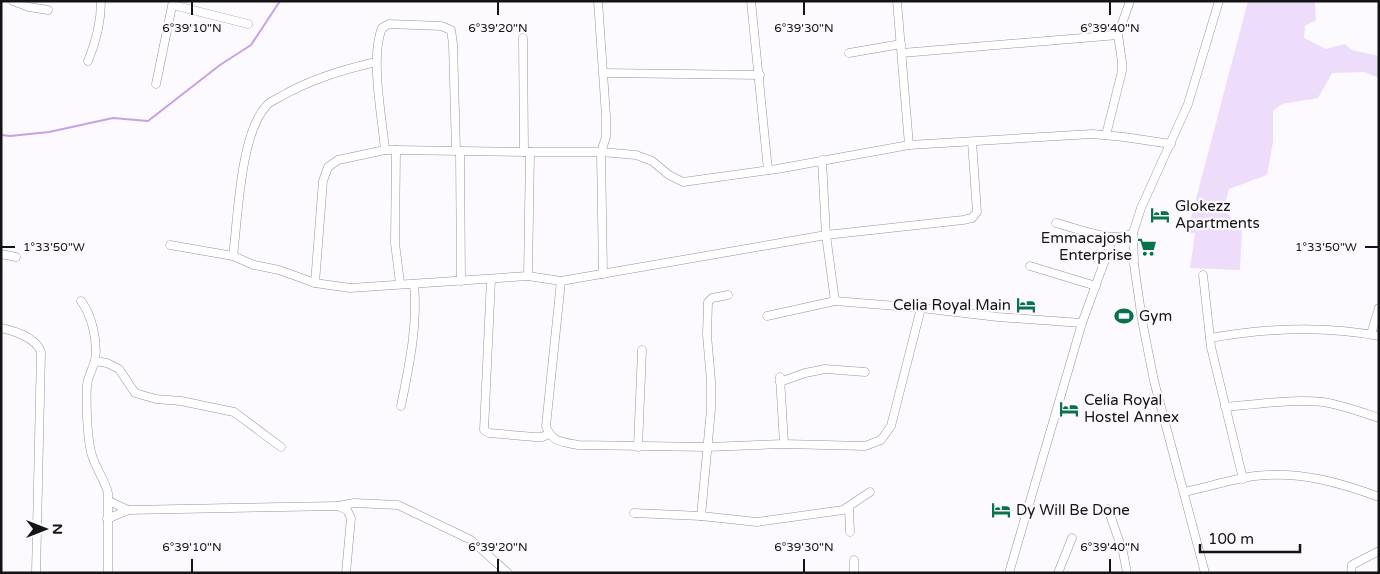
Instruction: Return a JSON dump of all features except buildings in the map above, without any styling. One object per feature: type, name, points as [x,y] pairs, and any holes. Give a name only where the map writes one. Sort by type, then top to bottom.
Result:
[{"type":"street","points":[[13,1],[29,7],[48,10]]},
{"type":"street","points":[[88,61],[96,44],[101,1]]},
{"type":"street","points":[[598,1],[604,73],[606,137],[601,152],[603,274]]},
{"type":"street","points":[[751,1],[760,75],[768,170]]},
{"type":"street","points":[[897,1],[909,145]]},
{"type":"street","points":[[1106,135],[1122,72],[1118,35],[1130,1]]},
{"type":"street","points":[[1205,573],[1154,381],[1142,320],[1134,264],[1133,233],[1141,208],[1188,104],[1220,1]]},
{"type":"street","points":[[156,84],[173,3],[248,24]]},
{"type":"street","points":[[385,150],[376,62],[378,38],[382,28],[390,24],[441,26],[450,30],[453,44],[458,151],[461,281]]},
{"type":"street","points":[[902,53],[1118,35]]},
{"type":"street","points":[[523,38],[527,152],[528,276]]},
{"type":"street","points":[[849,53],[901,44]]},
{"type":"street","points":[[233,256],[241,185],[249,140],[257,121],[267,105],[292,90],[355,66],[376,62]]},
{"type":"street","points":[[604,73],[760,75]]},
{"type":"street","points":[[315,283],[324,181],[328,167],[338,160],[385,150],[601,152],[636,155],[652,161],[669,175],[682,182],[768,170],[909,145],[1092,134],[1171,144]]},
{"type":"street","points":[[170,245],[233,256],[254,265],[279,270],[315,283],[350,288],[400,283],[414,284],[528,276],[561,281],[826,235],[972,218],[976,212],[972,142]]},
{"type":"street","points":[[396,150],[395,243],[400,283]]},
{"type":"street","points":[[822,160],[826,235],[835,301]]},
{"type":"street","points":[[1056,223],[1113,238],[1125,237],[1133,233]]},
{"type":"street","points":[[1009,573],[1082,322],[1113,238]]},
{"type":"street","points":[[1,254],[16,257]]},
{"type":"street","points":[[1030,266],[1096,286]]},
{"type":"street","points":[[1203,276],[1210,338],[1243,479]]},
{"type":"street","points":[[491,279],[484,430],[489,433],[535,437],[549,434]]},
{"type":"street","points":[[561,281],[546,426],[549,434],[557,440],[578,445],[638,447],[784,444],[865,446],[880,440],[892,426],[921,308]]},
{"type":"street","points":[[402,406],[412,351],[416,306],[414,284]]},
{"type":"street","points":[[701,516],[711,409],[707,335],[708,302],[712,298],[728,295]]},
{"type":"street","points":[[81,301],[91,320],[95,354],[87,384],[90,448],[96,468],[106,484],[108,501],[108,573]]},
{"type":"street","points":[[767,316],[835,301],[998,317],[1082,322]]},
{"type":"street","points":[[1210,338],[1297,328],[1375,335],[1379,308]]},
{"type":"street","points":[[1,328],[16,332],[36,343],[41,352],[36,573]]},
{"type":"street","points":[[638,447],[642,350]]},
{"type":"street","points":[[94,361],[119,369],[135,393],[156,399],[181,401],[234,412],[281,448]]},
{"type":"street","points":[[784,444],[780,379],[825,369],[865,372]]},
{"type":"street","points":[[1225,407],[1290,402],[1322,402],[1379,418]]},
{"type":"street","points":[[1184,492],[1263,476],[1314,477],[1379,497]]},
{"type":"street","points":[[634,513],[701,516],[757,522],[801,515],[838,512],[849,508],[870,492]]},
{"type":"street","points":[[108,501],[128,510]]},
{"type":"street","points":[[107,519],[128,510],[338,506],[354,502],[398,505],[471,540],[508,573]]},
{"type":"street","points":[[338,506],[347,510],[351,518],[346,573]]},
{"type":"street","points":[[849,508],[850,532]]},
{"type":"street","points":[[1108,509],[1123,552],[1127,573]]},
{"type":"street","points":[[1058,573],[1072,538]]},
{"type":"street","points":[[1351,573],[1352,566],[1379,551]]},
{"type":"street","points":[[854,560],[854,573]]},
{"type":"shaded area","points":[[1248,1],[1315,1],[1316,20],[1305,26],[1304,38],[1326,49],[1345,44],[1352,50],[1379,56],[1379,78],[1364,72],[1332,73],[1318,98],[1282,104],[1273,111],[1273,142],[1267,175],[1229,189],[1224,209],[1242,231],[1240,270],[1190,268],[1195,233],[1187,233]]},
{"type":"waterway","points":[[1,135],[10,136],[49,132],[113,118],[148,121],[220,65],[251,45],[280,1]]},
{"type":"place","name":"Glokezz Apartments","points":[[1160,215]]},
{"type":"place","name":"Emmacajosh Enterprise","points":[[1147,247]]},
{"type":"place","name":"Celia Royal Main","points":[[1026,305]]},
{"type":"place","name":"Gym","points":[[1124,316]]},
{"type":"place","name":"Celia Royal Hostel Annex","points":[[1069,409]]},
{"type":"place","name":"Dy Will Be Done","points":[[1001,510]]}]
